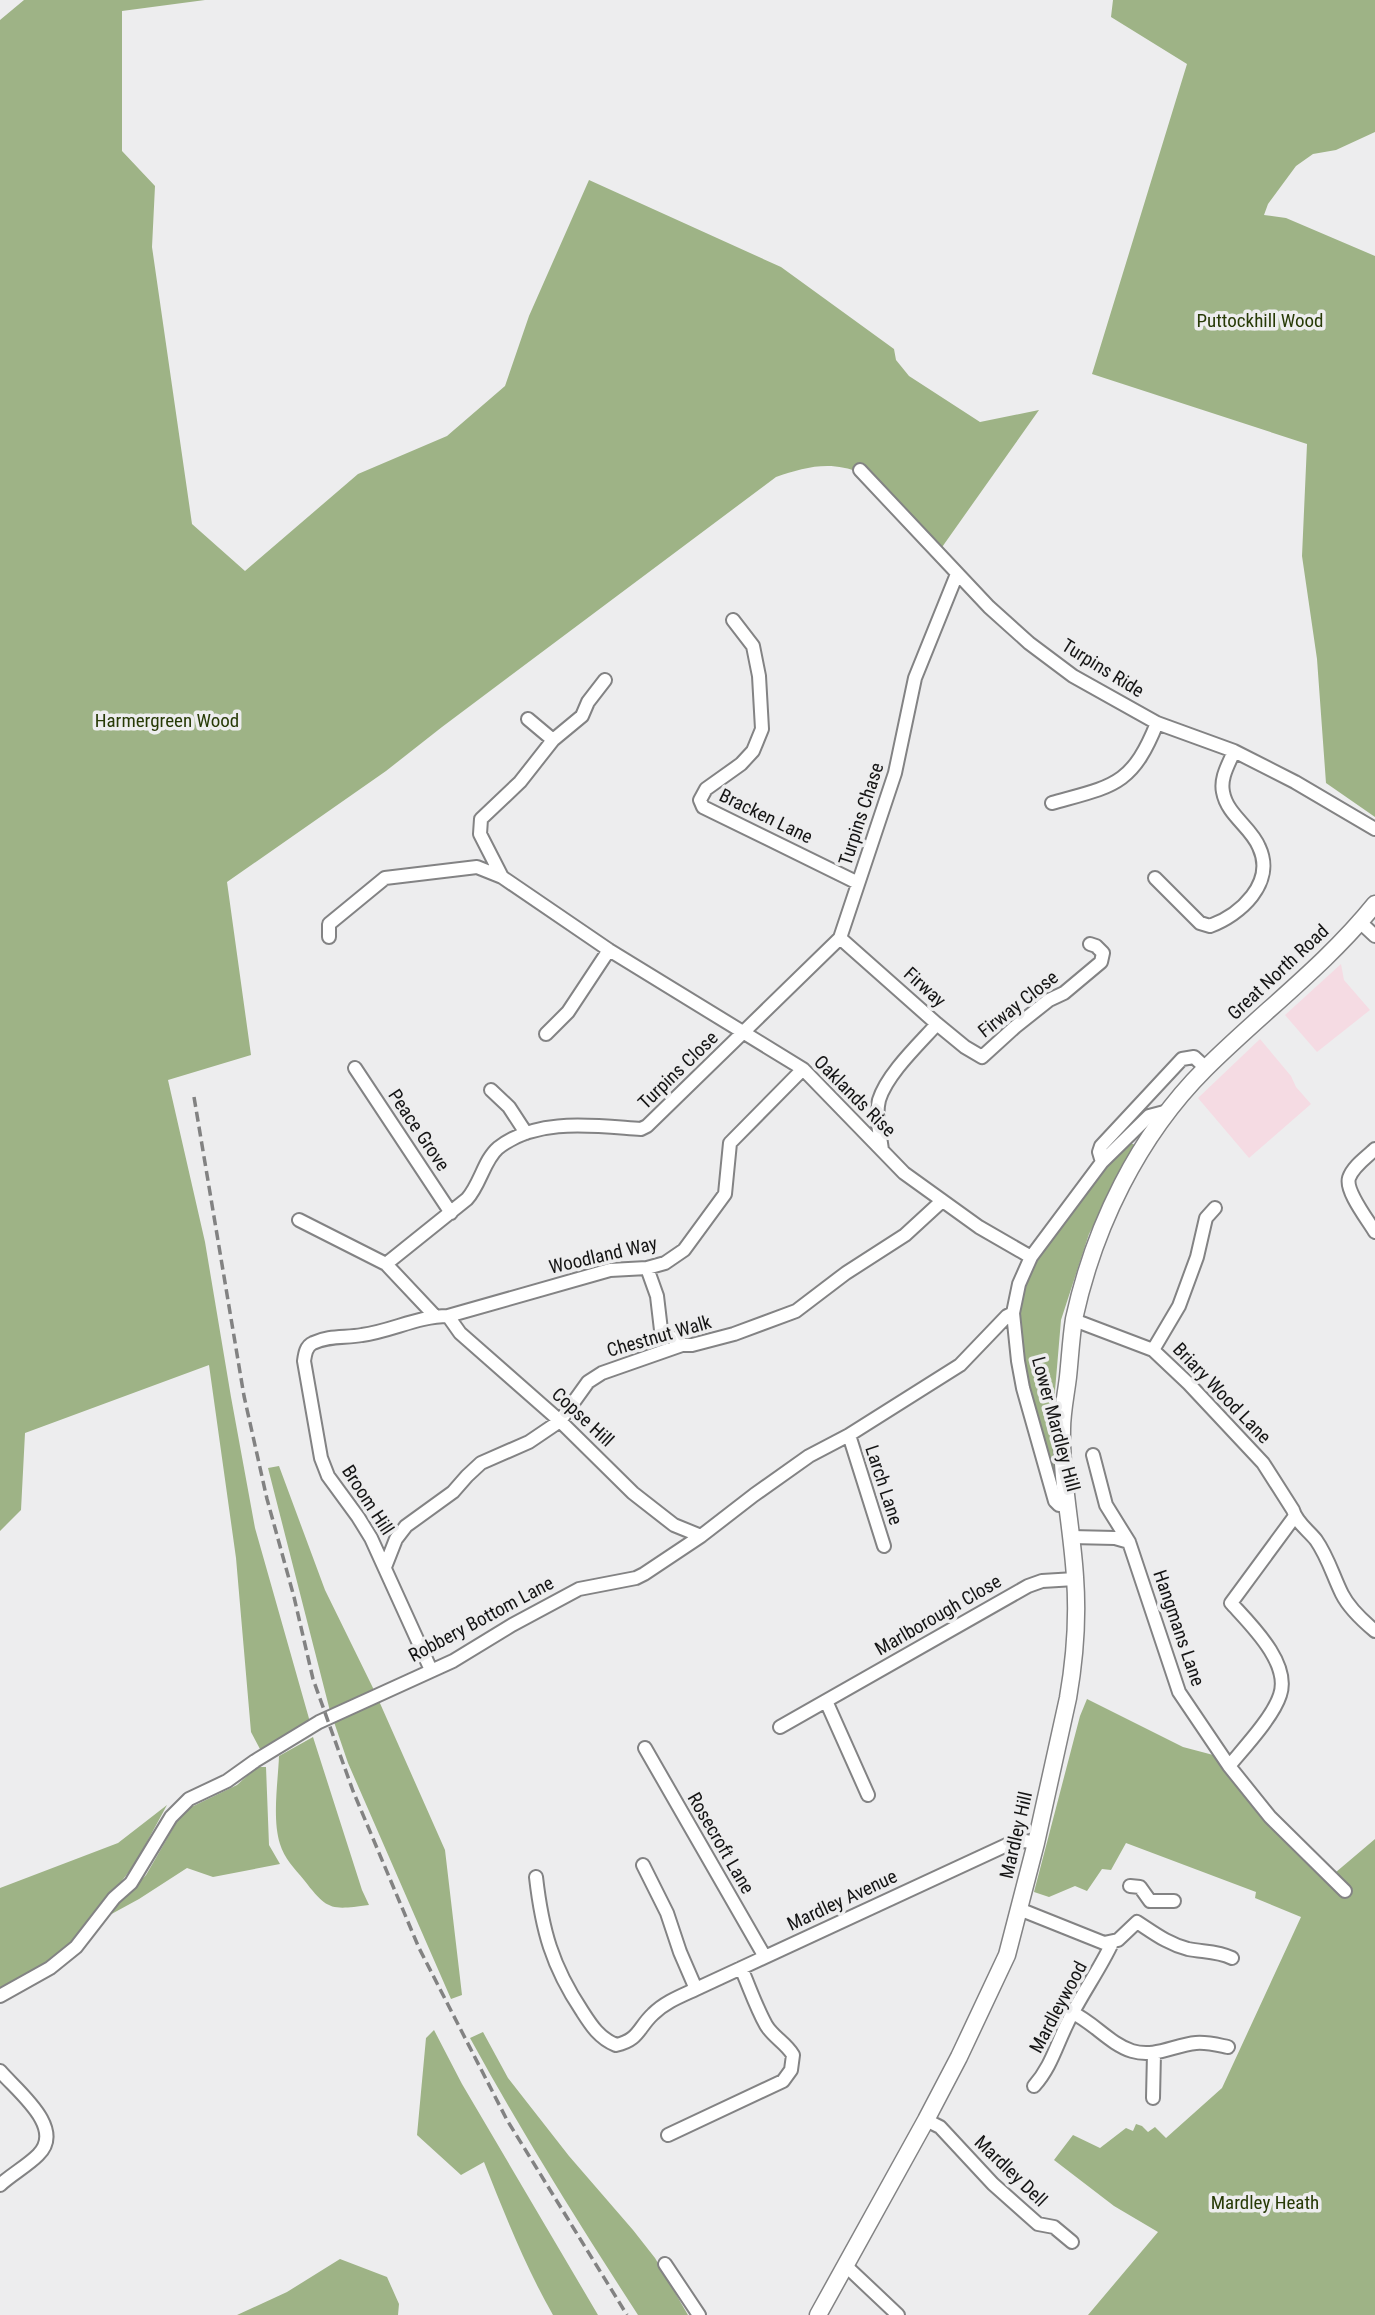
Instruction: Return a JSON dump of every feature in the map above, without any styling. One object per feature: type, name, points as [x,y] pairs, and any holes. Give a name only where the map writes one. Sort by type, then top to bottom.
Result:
[{"type":"main road","name":"Great North Road","points":[[1074,1320],[1099,1234],[1125,1179],[1140,1136],[1168,1111],[1206,1069],[1328,957],[1375,904]]},
{"type":"main road","name":"Mardley Hill","points":[[818,2315],[926,2120],[1007,1955],[1036,1843],[1071,1679],[1076,1636],[1075,1579],[1062,1430],[1074,1320]]},
{"type":"street","name":"Turpins Ride","points":[[860,470],[989,607],[1073,676],[1157,723],[1234,751],[1295,782],[1375,829]]},
{"type":"street","name":"Turpins Chase","points":[[745,1032],[840,938],[895,773],[915,678],[957,574]]},
{"type":"street","name":"Bracken Lane","points":[[733,620],[753,646],[759,676],[762,729],[753,751],[741,764],[706,789],[700,800],[703,807],[858,883]]},
{"type":"street","name":"Oaklands Rise","points":[[605,680],[588,702],[582,716],[553,740],[520,782],[481,819],[480,834],[502,877],[609,950],[803,1069],[904,1173],[979,1227],[1031,1257]]},
{"type":"street","points":[[528,719],[553,740]]},
{"type":"street","points":[[1052,803],[1101,789],[1120,780],[1143,754],[1157,723]]},
{"type":"street","points":[[1155,878],[1200,922],[1210,926],[1237,913],[1254,894],[1261,880],[1263,862],[1259,846],[1234,815],[1223,792],[1222,778],[1234,751]]},
{"type":"street","points":[[329,937],[329,924],[385,878],[477,867],[502,877]]},
{"type":"street","points":[[1360,922],[1375,936]]},
{"type":"street","name":"Firway","points":[[840,938],[937,1024],[898,1068],[879,1100],[878,1122],[882,1150]]},
{"type":"street","name":"Firway Close","points":[[937,1024],[982,1057],[1015,1027],[1049,1000],[1064,993],[1101,962],[1103,953],[1090,944]]},
{"type":"street","points":[[547,1034],[568,1012],[609,950]]},
{"type":"street","name":"Turpins Close","points":[[386,1264],[475,1191],[497,1149],[526,1133],[578,1125],[641,1129],[655,1120],[745,1032]]},
{"type":"street","name":"Lower Mardley Hill","points":[[1102,1162],[1099,1152],[1101,1146],[1182,1059],[1194,1057],[1206,1069]]},
{"type":"street","name":"Peace Grove","points":[[355,1068],[451,1213]]},
{"type":"street","name":"Woodland Way","points":[[311,1344],[331,1337],[362,1335],[435,1316],[448,1316],[610,1270],[648,1268],[665,1263],[684,1250],[724,1194],[730,1143],[803,1069]]},
{"type":"street","points":[[491,1090],[509,1107],[526,1133]]},
{"type":"street","name":"Lower Mardley Hill","points":[[1067,1505],[1056,1504],[1047,1478],[1023,1388],[1013,1313],[1019,1284],[1031,1257],[1102,1162],[1140,1136]]},
{"type":"street","points":[[1375,1149],[1352,1172],[1349,1185],[1375,1232]]},
{"type":"street","name":"Chestnut Walk","points":[[386,1567],[399,1534],[453,1492],[474,1469],[497,1454],[529,1442],[560,1421],[588,1382],[601,1373],[681,1345],[692,1345],[734,1334],[796,1311],[846,1273],[905,1235],[942,1201]]},
{"type":"street","points":[[1153,1350],[1179,1306],[1197,1257],[1206,1218],[1215,1208]]},
{"type":"street","points":[[299,1220],[386,1264],[435,1316]]},
{"type":"street","points":[[648,1268],[657,1296],[661,1330],[651,1355]]},
{"type":"street","name":"Robbery Bottom Lane","points":[[0,1996],[50,1968],[76,1947],[114,1898],[131,1883],[171,1817],[189,1799],[228,1781],[319,1722],[453,1661],[579,1589],[644,1574],[793,1468],[960,1365],[1013,1313]]},
{"type":"street","name":"Copse Hill","points":[[448,1316],[460,1333],[560,1421],[634,1493],[674,1525],[701,1536]]},
{"type":"street","name":"Briary Wood Lane","points":[[1074,1320],[1153,1350],[1189,1384],[1263,1463],[1295,1516],[1316,1540],[1343,1596],[1375,1631]]},
{"type":"street","points":[[661,1330],[681,1345]]},
{"type":"street","name":"Broom Hill","points":[[311,1344],[305,1352],[304,1361],[321,1458],[328,1476],[358,1517],[386,1567],[431,1670]]},
{"type":"street","name":"Larch Lane","points":[[849,1435],[884,1546]]},
{"type":"street","name":"Hangmans Lane","points":[[1093,1455],[1106,1505],[1129,1542],[1179,1692],[1229,1766],[1270,1817],[1345,1891]]},
{"type":"street","points":[[1229,1766],[1258,1731],[1280,1695],[1280,1677],[1275,1660],[1261,1636],[1231,1603],[1295,1516]]},
{"type":"street","points":[[1071,1538],[1115,1538],[1129,1542]]},
{"type":"street","name":"Marlborough Close","points":[[780,1727],[1028,1586],[1042,1581],[1075,1579]]},
{"type":"street","points":[[826,1701],[868,1795]]},
{"type":"street","name":"Rosecroft Lane","points":[[645,1748],[765,1957]]},
{"type":"street","name":"Mardley Avenue","points":[[536,1877],[540,1912],[551,1954],[564,1983],[594,2030],[606,2041],[616,2045],[637,2036],[651,2016],[667,2003],[696,1989],[1011,1843],[1036,1843]]},
{"type":"street","points":[[643,1865],[667,1913],[696,1989]]},
{"type":"street","points":[[1130,1886],[1140,1888],[1150,1902],[1174,1901]]},
{"type":"street","name":"Mardleywood","points":[[1034,2086],[1049,2065],[1073,2013],[1112,1943],[1137,1922],[1150,1902]]},
{"type":"street","name":"Mardleywood","points":[[1019,1909],[1104,1943],[1112,1943]]},
{"type":"street","points":[[1137,1922],[1175,1945],[1232,1958]]},
{"type":"street","points":[[668,2134],[783,2081],[791,2070],[793,2054],[765,2024],[741,1968]]},
{"type":"street","points":[[1073,2013],[1086,2019],[1122,2047],[1133,2051],[1154,2053],[1198,2043],[1228,2047]]},
{"type":"street","points":[[1153,2098],[1154,2053]]},
{"type":"street","points":[[0,2071],[37,2111],[47,2128],[48,2138],[44,2149],[37,2156],[0,2185]]},
{"type":"street","name":"Mardley Dell","points":[[926,2120],[940,2127],[993,2184],[1038,2224],[1054,2227],[1072,2242]]},
{"type":"street","points":[[665,2264],[699,2315]]},
{"type":"street","points":[[845,2265],[898,2315]]},
{"type":"shaded area","points":[[1341,964],[1344,980],[1370,1010],[1317,1052],[1285,1015]]},
{"type":"shaded area","points":[[1260,1039],[1311,1104],[1249,1158],[1198,1098]]},
{"type":"green space","name":"Harmergreen Wood","points":[[24,0],[205,0],[122,11],[122,151],[155,186],[152,247],[192,524],[245,571],[358,474],[447,436],[505,386],[529,316],[589,180],[781,267],[894,349],[896,360],[909,376],[980,422],[1039,410],[940,550],[868,468],[860,473],[839,467],[818,466],[776,477],[386,771],[227,882],[251,1055],[168,1080],[205,1242],[255,1528],[310,1722],[269,1747],[260,1749],[251,1732],[236,1558],[209,1365],[25,1433],[21,1510],[0,1531],[0,20]]},
{"type":"green space","name":"Puttockhill Wood","points":[[1113,0],[1375,0],[1375,132],[1336,150],[1313,154],[1296,166],[1268,204],[1264,215],[1286,218],[1375,256],[1375,817],[1326,783],[1317,659],[1302,556],[1307,444],[1092,374],[1187,64],[1111,17]]},
{"type":"green space","points":[[1126,1142],[1136,1145],[1089,1234],[1061,1320],[1052,1426],[1058,1492],[1035,1416],[1022,1360],[1019,1333],[1024,1284],[1031,1266],[1048,1240],[1101,1168]]},
{"type":"green space","points":[[279,1466],[325,1590],[374,1690],[330,1711],[268,1468]]},
{"type":"green space","name":"Mardley Heath","points":[[1087,1699],[1183,1747],[1217,1756],[1329,1878],[1375,1839],[1375,2315],[1088,2315],[1158,2232],[1114,2206],[1054,2160],[1073,2135],[1100,2148],[1126,2128],[1133,2131],[1136,2124],[1148,2132],[1155,2127],[1166,2138],[1222,2088],[1301,1917],[1255,1898],[1256,1892],[1126,1843],[1111,1870],[1102,1869],[1087,1891],[1075,1886],[1049,1897],[1034,1892],[1080,1716]]},
{"type":"green space","points":[[379,1701],[445,1850],[462,1995],[451,1999],[348,1763],[334,1722]]},
{"type":"green space","points":[[313,1737],[369,1905],[346,1908],[325,1903],[290,1863],[280,1844],[276,1812],[279,1756]]},
{"type":"green space","points":[[257,1767],[266,1767],[269,1845],[280,1864],[213,1877],[187,1868],[106,1917],[146,1875],[183,1811],[237,1785]]},
{"type":"green space","points":[[167,1805],[135,1864],[71,1946],[52,1961],[0,1990],[0,1888],[118,1843]]},
{"type":"green space","points":[[434,2030],[462,2084],[598,2315],[553,2315],[524,2259],[484,2162],[461,2175],[417,2135],[426,2038]]},
{"type":"green space","points":[[483,2032],[508,2078],[655,2258],[688,2315],[638,2315],[551,2178],[470,2038]]},
{"type":"green space","points":[[340,2259],[387,2277],[399,2304],[398,2315],[237,2315],[287,2292]]},
{"type":"railway","points":[[194,1097],[244,1396],[313,1679],[353,1791],[419,1948],[507,2120],[627,2315]]}]
